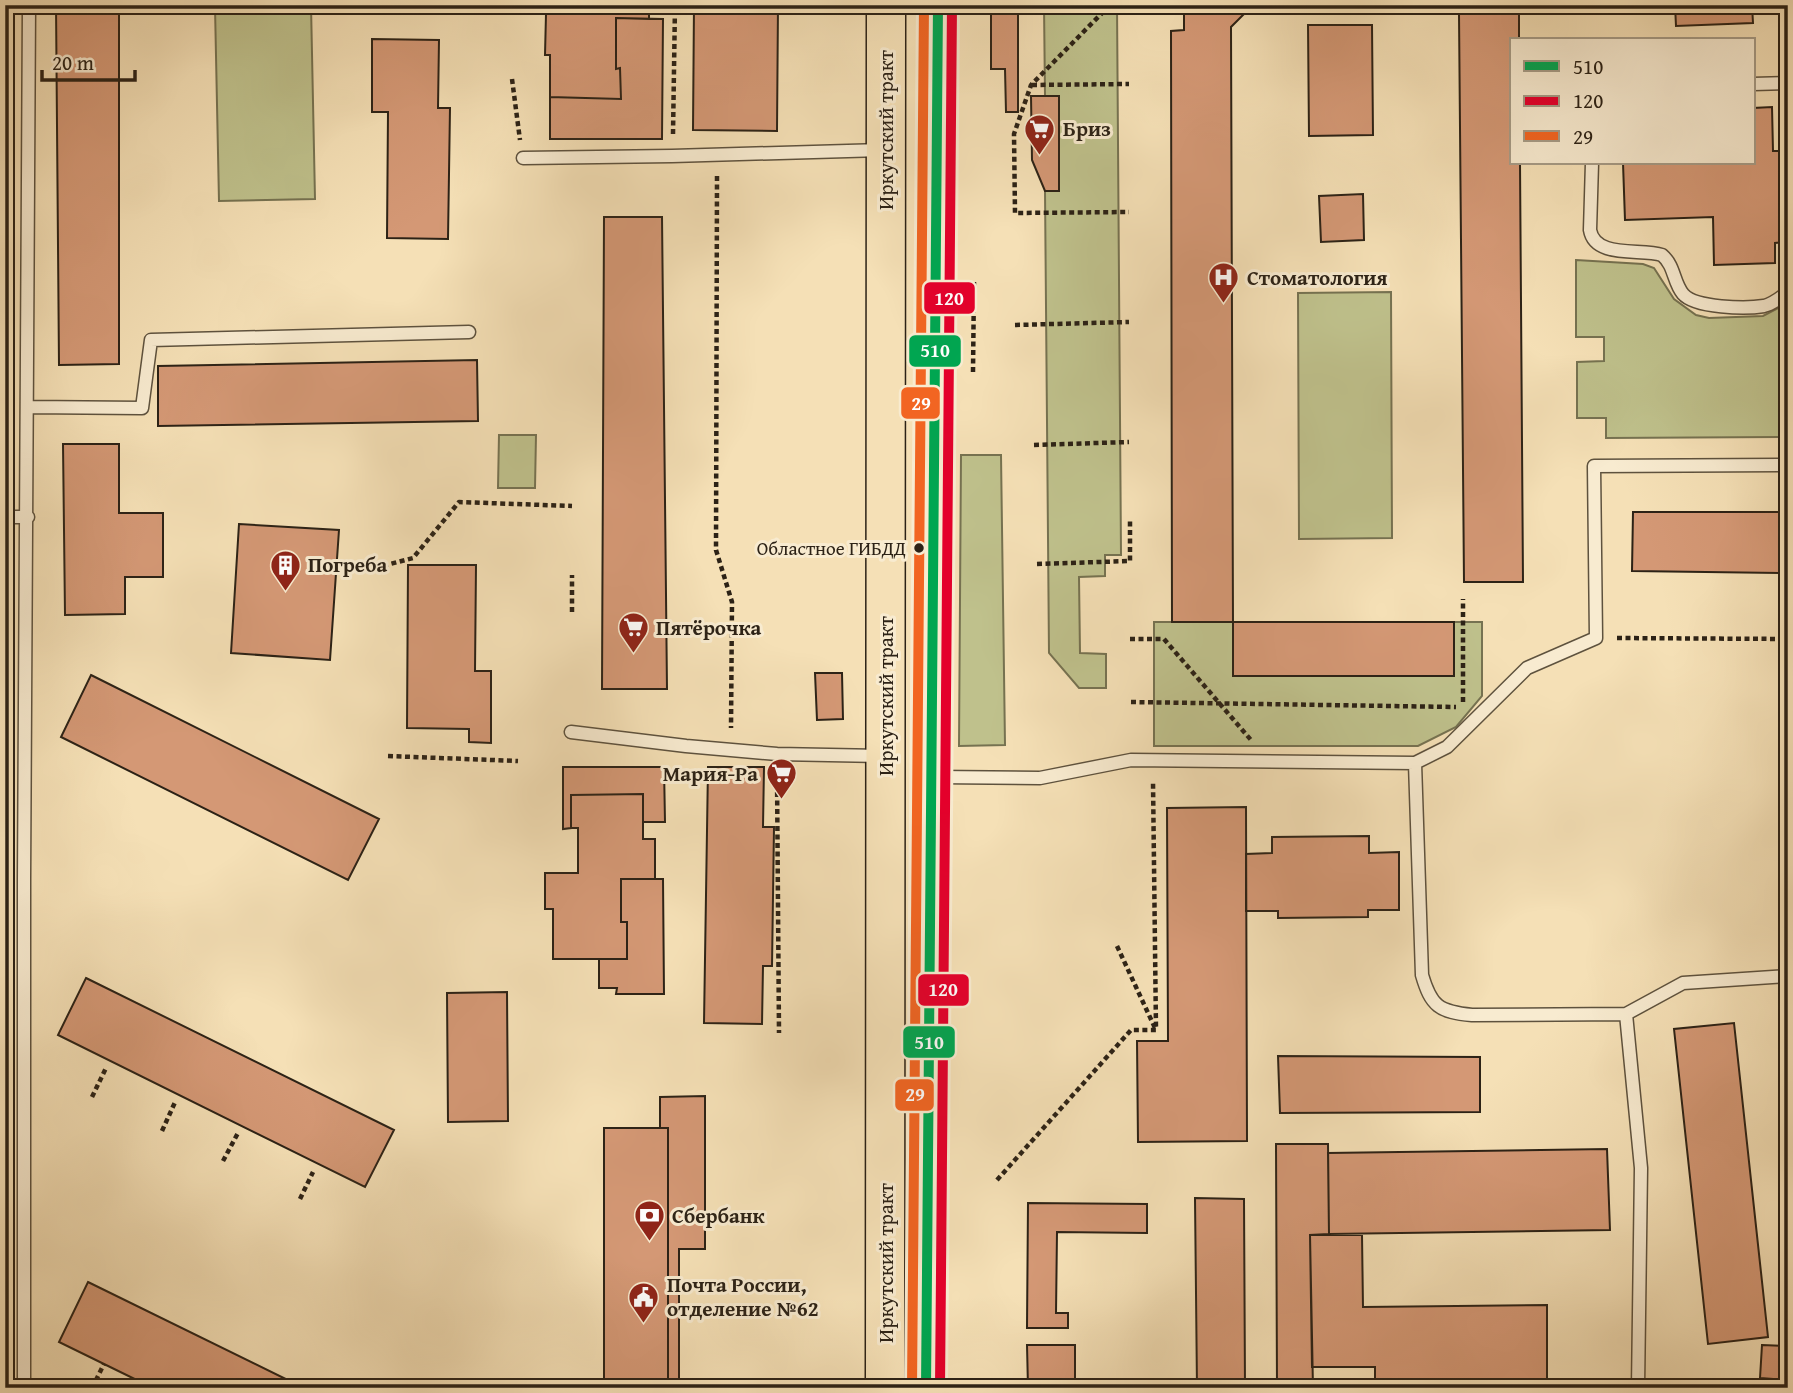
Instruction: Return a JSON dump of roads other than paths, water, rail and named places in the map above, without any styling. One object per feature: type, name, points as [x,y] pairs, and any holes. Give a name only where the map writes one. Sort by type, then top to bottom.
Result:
[{"type":"main road","name":"Иркутский тракт","points":[[885,1388],[886,5]]},
{"type":"main road","name":"Иркутский тракт","points":[[926,1388],[938,5]]},
{"type":"lane","points":[[24,1388],[29,5]]},
{"type":"lane","points":[[1755,83],[1788,83]]},
{"type":"lane","points":[[523,158],[886,150]]},
{"type":"lane","points":[[1592,164],[1590,230],[1598,244],[1608,248],[1662,255],[1672,267],[1684,295],[1698,304],[1762,306],[1773,303],[1788,292]]},
{"type":"lane","points":[[28,407],[142,408],[151,340],[469,332]]},
{"type":"lane","points":[[932,777],[1040,778],[1131,760],[1415,763],[1447,747],[1527,668],[1595,638],[1594,466],[1788,465]]},
{"type":"lane","points":[[5,517],[28,517]]},
{"type":"lane","points":[[571,732],[777,754],[886,756]]},
{"type":"lane","points":[[1415,763],[1422,975],[1427,992],[1436,1006],[1452,1013],[1472,1015],[1626,1013],[1684,983],[1788,976]]},
{"type":"lane","points":[[1626,1013],[1640,1167],[1638,1388]]},
{"type":"place","name":"Бриз","points":[[1040,156]]},
{"type":"place","name":"Стоматология","points":[[1224,305]]},
{"type":"place","name":"Областное ГИБДД","points":[[919,548]]},
{"type":"place","name":"Погреба","points":[[285,592]]},
{"type":"place","name":"Пятёрочка","points":[[633,655]]},
{"type":"place","name":"Мария-Ра","points":[[781,801]]},
{"type":"place","name":"Сбербанк","points":[[649,1243]]},
{"type":"place","name":"Почта России, отделение №62","points":[[644,1324]]}]
